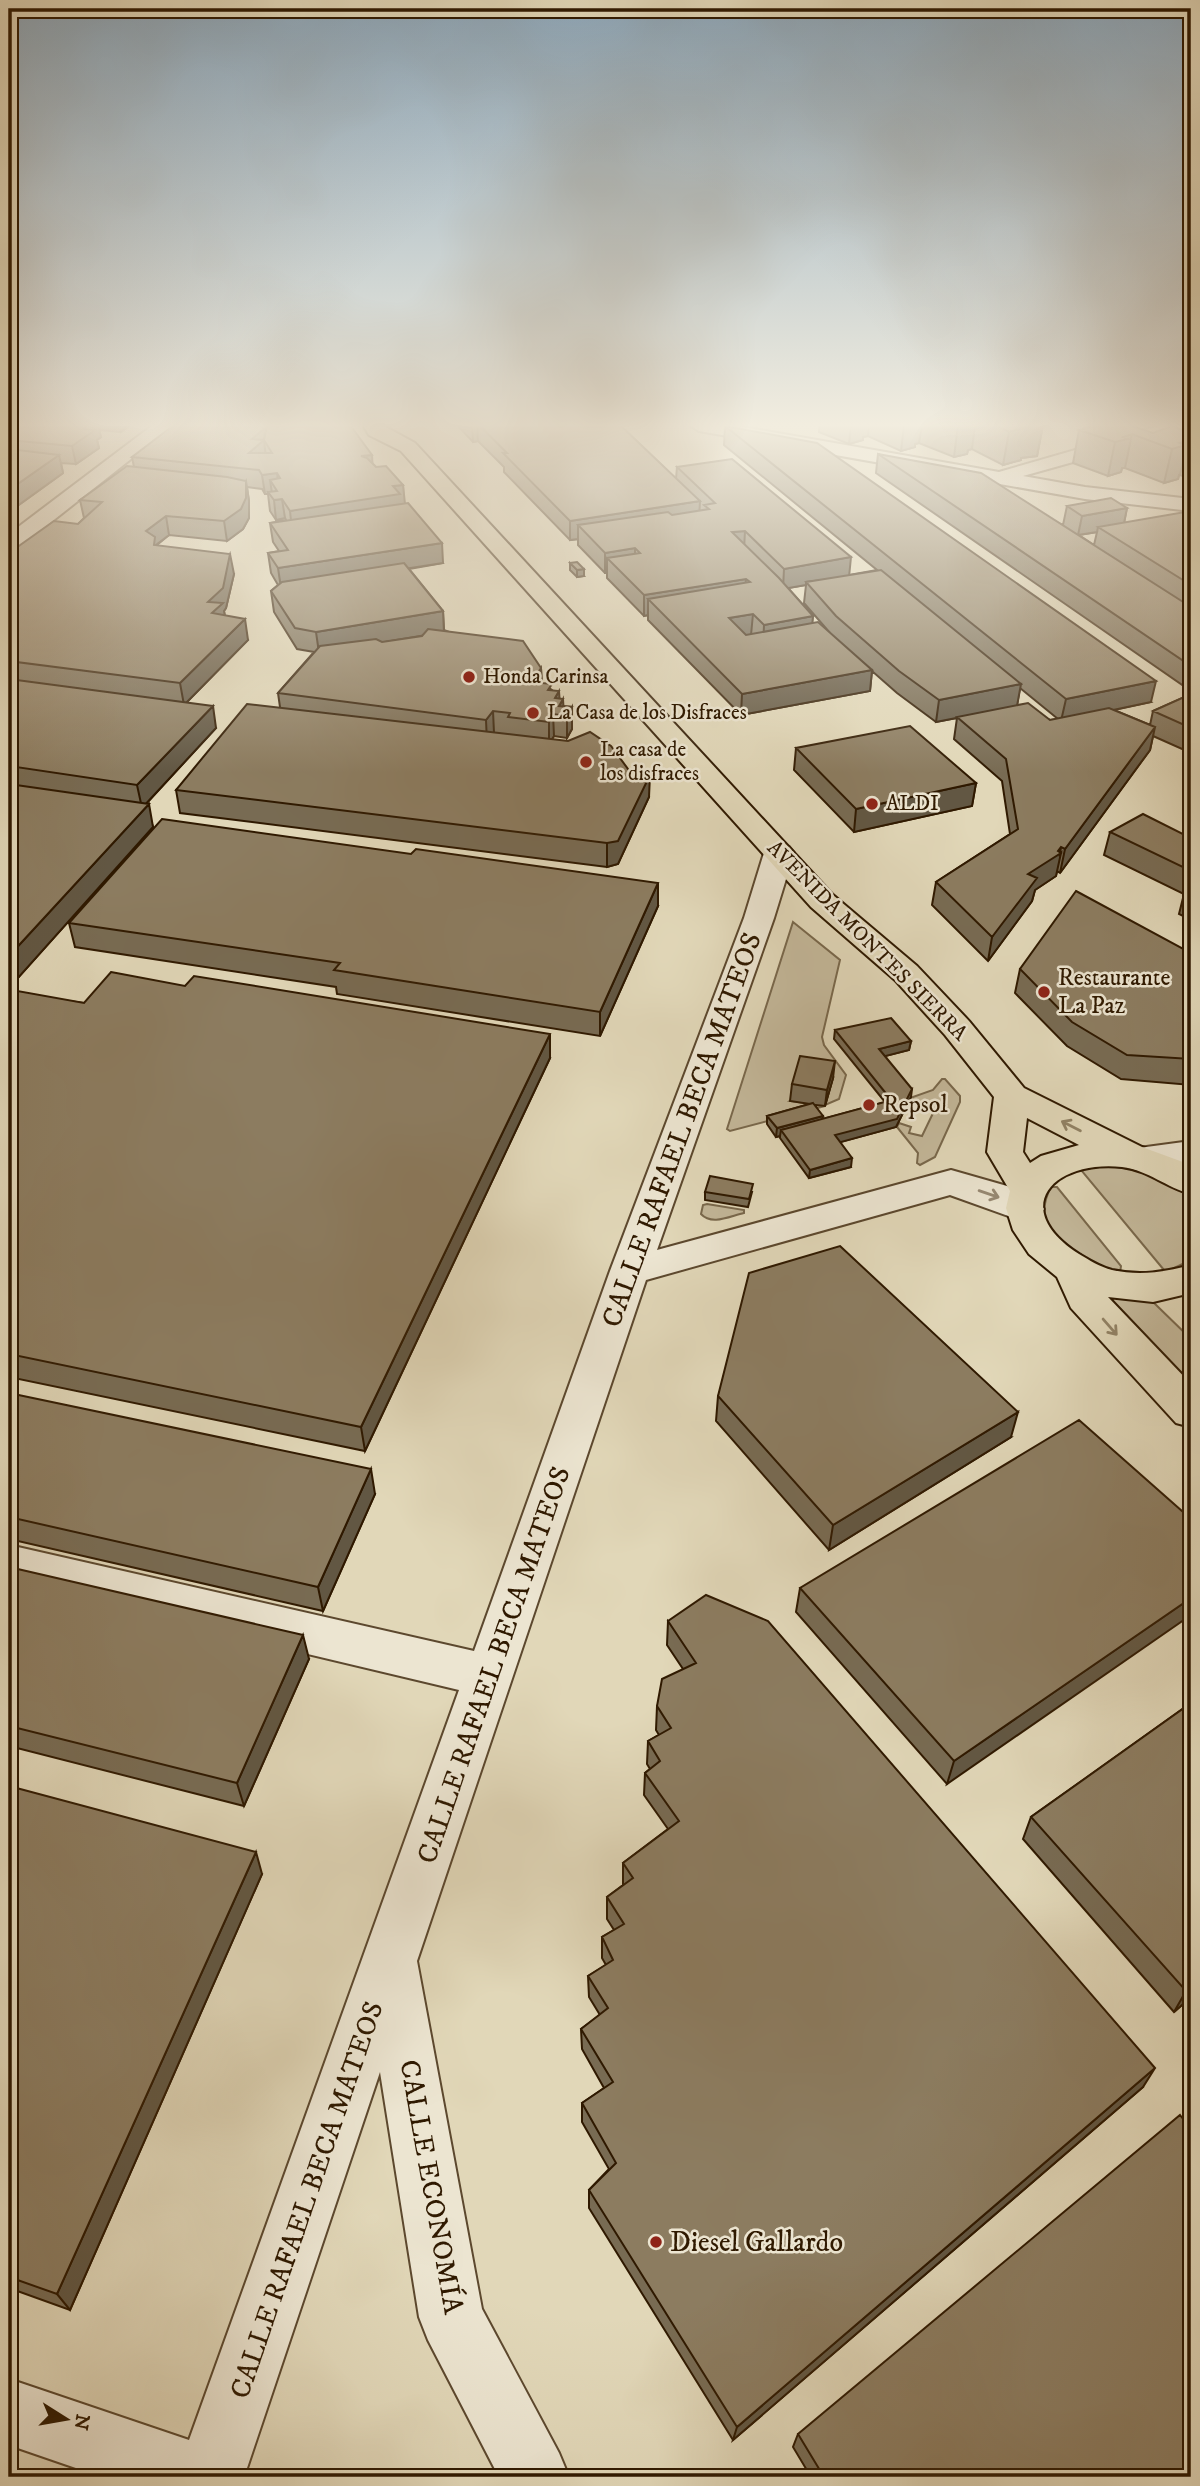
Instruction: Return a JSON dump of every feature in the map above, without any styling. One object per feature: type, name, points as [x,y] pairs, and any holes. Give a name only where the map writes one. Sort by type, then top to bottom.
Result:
[{"type":"main road","name":"AVENIDA MONTES SIERRA","points":[[494,541],[822,901],[905,973],[965,1038],[1012,1096],[1133,1157]]},
{"type":"main road","points":[[1012,1096],[1005,1152],[1027,1200],[1035,1237],[1047,1250],[1074,1270],[1101,1281],[1131,1287],[1160,1287],[1191,1279]]},
{"type":"main road","points":[[1027,1200],[1034,1180],[1058,1163],[1079,1156],[1104,1154],[1133,1157],[1161,1165],[1191,1182]]},
{"type":"main road","points":[[1074,1270],[1084,1298],[1191,1411]]},
{"type":"street","name":"CALLE RAFAEL BECA MATEOS","points":[[210,2477],[630,1271],[759,918],[779,853]]},
{"type":"street","points":[[1133,1157],[1191,1153]]},
{"type":"street","points":[[630,1271],[951,1182],[995,1195],[1027,1200]]},
{"type":"street","points":[[9,1564],[489,1676]]},
{"type":"street","name":"CALLE ECONOMÍA","points":[[391,1963],[451,2317],[535,2477]]},
{"type":"street","points":[[9,2412],[199,2477]]},
{"type":"shaded area","points":[[793,922],[840,960],[822,1037],[824,1045],[846,1075],[839,1099],[825,1105],[833,1078],[790,1101],[825,1106],[730,1131],[727,1129]]},
{"type":"shaded area","points":[[942,1079],[960,1096],[960,1102],[935,1157],[920,1165],[917,1163],[918,1153],[897,1127],[899,1123],[911,1127],[909,1133],[922,1136],[935,1109],[909,1101],[910,1098],[933,1090]]},
{"type":"shaded area","points":[[1101,1166],[1150,1174],[1173,1185],[1191,1201],[1191,1260],[1168,1271],[1164,1270],[1081,1170]]},
{"type":"shaded area","points":[[1051,1187],[1057,1187],[1121,1266],[1120,1273],[1075,1253],[1051,1232],[1045,1219],[1045,1204]]},
{"type":"shaded area","points":[[703,1205],[744,1210],[744,1213],[721,1219],[705,1218],[701,1214]]},
{"type":"shaded area","points":[[1104,1295],[1152,1301],[1191,1339],[1191,1393],[1133,1335]]},
{"type":"building","points":[[26,541],[154,541],[154,545],[230,554],[223,588],[208,602],[223,603],[212,613],[245,619],[180,683],[9,661],[9,553]]},
{"type":"building","points":[[282,541],[442,543],[278,568],[268,553],[288,550]]},
{"type":"building","points":[[593,541],[741,541],[813,616],[764,625],[753,614],[729,618],[746,635],[818,622],[872,670],[742,694],[648,599],[750,582],[746,579],[644,595],[607,558],[640,553],[635,548],[605,553]]},
{"type":"building","points":[[755,541],[832,541],[851,557],[784,569]]},
{"type":"building","points":[[869,541],[957,541],[1156,681],[1066,699]]},
{"type":"building","points":[[1006,541],[1088,541],[1191,607],[1191,666]]},
{"type":"building","points":[[1120,541],[1191,541],[1191,585]]},
{"type":"building","points":[[577,562],[584,569],[577,570],[570,563]]},
{"type":"building","points":[[404,563],[443,611],[316,632],[295,628],[271,591],[282,582]]},
{"type":"building","points":[[881,570],[1021,684],[939,700],[899,671],[836,616],[806,582]]},
{"type":"building","points":[[428,629],[523,641],[541,668],[532,682],[552,684],[548,690],[559,691],[555,698],[563,699],[559,706],[572,707],[567,716],[553,714],[549,722],[508,717],[510,713],[493,711],[486,720],[278,693],[320,646],[422,636]]},
{"type":"building","points":[[9,679],[213,706],[137,785],[9,766]]},
{"type":"building","points":[[1191,694],[1191,728],[1153,711]]},
{"type":"building","points":[[1028,703],[1050,720],[1109,708],[1155,727],[1065,849],[1061,847],[1058,851],[1061,853],[1028,874],[1037,878],[992,937],[936,882],[1018,829],[1006,759],[957,717]]},
{"type":"building","points":[[247,704],[568,741],[590,732],[611,746],[631,773],[650,775],[618,841],[607,843],[176,790]]},
{"type":"building","points":[[910,726],[976,783],[856,809],[796,748]]},
{"type":"building","points":[[9,784],[149,804],[9,956]]},
{"type":"building","points":[[1143,814],[1191,838],[1191,871],[1110,832]]},
{"type":"building","points":[[162,819],[411,854],[416,849],[658,883],[600,1012],[334,970],[340,963],[69,923]]},
{"type":"building","points":[[1076,891],[1191,953],[1191,1059],[1127,1055],[1072,1022],[1020,969]]},
{"type":"building","points":[[111,972],[185,986],[194,976],[550,1034],[361,1427],[9,1354],[9,993],[12,990],[84,1003]]},
{"type":"building","points":[[891,1018],[911,1041],[879,1049],[912,1089],[897,1119],[835,1135],[852,1158],[810,1170],[781,1130],[885,1102],[888,1096],[835,1030]]},
{"type":"building","points":[[800,1056],[835,1061],[827,1090],[792,1084]]},
{"type":"building","points":[[813,1103],[823,1116],[777,1128],[767,1116]]},
{"type":"building","points":[[710,1176],[753,1184],[749,1199],[705,1192]]},
{"type":"building","points":[[840,1246],[1018,1412],[833,1525],[718,1396],[749,1273]]},
{"type":"building","points":[[9,1393],[371,1469],[318,1587],[9,1517]]},
{"type":"building","points":[[1079,1420],[1191,1519],[1191,1598],[954,1761],[800,1588]]},
{"type":"building","points":[[9,1567],[303,1635],[237,1783],[9,1726]]},
{"type":"building","points":[[706,1595],[768,1621],[1155,2068],[737,2427],[589,2190],[616,2163],[582,2103],[613,2082],[581,2029],[608,2008],[588,1976],[613,1960],[602,1937],[624,1924],[607,1897],[633,1878],[623,1863],[679,1821],[645,1773],[660,1761],[648,1741],[671,1728],[657,1706],[662,1679],[696,1663],[668,1621]]},
{"type":"building","points":[[1191,1703],[1191,1987],[1186,1991],[1031,1817]]},
{"type":"building","points":[[9,1786],[256,1852],[57,2294],[9,2277]]},
{"type":"building","points":[[1180,2115],[1191,2129],[1191,2477],[824,2477],[798,2434]]},
{"type":"place","name":"Honda Carinsa","points":[[469,677]]},
{"type":"place","name":"La Casa de los Disfraces","points":[[533,713]]},
{"type":"place","name":"La casa de los disfraces","points":[[586,762]]},
{"type":"place","name":"ALDI","points":[[872,804]]},
{"type":"place","name":"Restaurante La Paz","points":[[1044,992]]},
{"type":"place","name":"Repsol","points":[[869,1105]]},
{"type":"place","name":"Diesel Gallardo","points":[[656,2242]]}]
